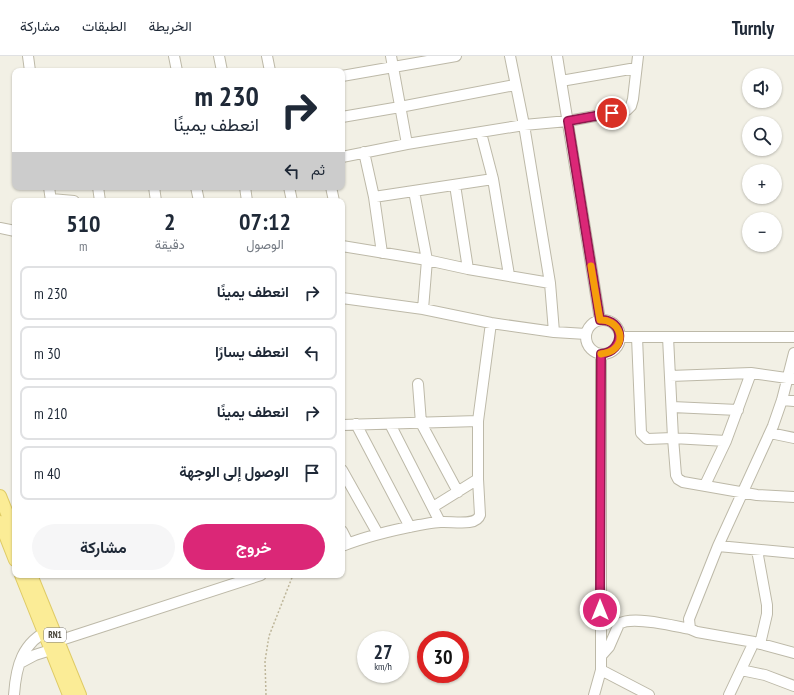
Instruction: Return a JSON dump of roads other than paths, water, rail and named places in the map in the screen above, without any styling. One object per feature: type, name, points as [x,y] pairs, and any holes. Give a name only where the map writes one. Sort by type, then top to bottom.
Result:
[{"type":"main road","points":[[0,496],[12,526]]},
{"type":"main road","points":[[0,522],[12,552]]},
{"type":"main road","name":"RN1","points":[[22,578],[80,695]]},
{"type":"main road","name":"RN1","points":[[32,578],[48,631]]},
{"type":"main road","name":"RN1","points":[[56,646],[69,695]]},
{"type":"street","points":[[28,56],[30,68]]},
{"type":"street","points":[[174,56],[176,68]]},
{"type":"street","points":[[219,56],[221,68]]},
{"type":"street","points":[[267,56],[269,68]]},
{"type":"street","points":[[391,56],[407,144]]},
{"type":"street","points":[[345,75],[456,56]]},
{"type":"street","points":[[510,56],[524,126],[550,283],[554,332]]},
{"type":"street","points":[[557,56],[600,320]]},
{"type":"street","points":[[345,156],[407,144],[481,132],[568,121],[627,110],[632,106],[638,56]]},
{"type":"street","points":[[561,80],[636,68]]},
{"type":"street","points":[[345,116],[515,85]]},
{"type":"street","points":[[481,132],[493,180],[509,275]]},
{"type":"street","points":[[364,152],[374,198],[382,253]]},
{"type":"street","points":[[374,198],[493,180]]},
{"type":"street","points":[[456,185],[468,269]]},
{"type":"street","points":[[414,192],[427,260],[423,309]]},
{"type":"street","points":[[0,225],[12,230]]},
{"type":"street","points":[[345,244],[382,253],[550,283]]},
{"type":"street","points":[[345,298],[423,309],[491,323],[554,332],[586,334]]},
{"type":"street","points":[[600,320],[605,320],[614,324],[620,337],[619,342],[612,351],[601,354],[596,352],[588,345],[586,334],[591,324],[600,320]]},
{"type":"street","points":[[345,545],[378,534],[410,527],[440,522],[471,522],[476,521],[479,518],[478,421],[491,323]]},
{"type":"street","points":[[620,337],[794,338]]},
{"type":"street","points":[[637,337],[641,433],[647,439],[673,438],[726,441]]},
{"type":"street","points":[[668,337],[673,438],[676,475],[678,479],[683,482],[757,495],[794,496]]},
{"type":"street","points":[[690,629],[689,619],[718,546],[770,433],[791,379],[794,353]]},
{"type":"street","points":[[594,695],[601,670],[601,354]]},
{"type":"street","points":[[670,376],[751,373],[791,379]]},
{"type":"street","points":[[705,486],[726,441],[751,373]]},
{"type":"street","points":[[418,384],[421,423],[458,492]]},
{"type":"street","points":[[782,400],[794,401]]},
{"type":"street","points":[[672,408],[738,410]]},
{"type":"street","points":[[345,425],[478,421]]},
{"type":"street","points":[[356,424],[410,527]]},
{"type":"street","points":[[390,424],[440,522]]},
{"type":"street","points":[[770,433],[794,438]]},
{"type":"street","points":[[345,475],[378,534]]},
{"type":"street","points":[[433,507],[478,479]]},
{"type":"street","points":[[718,546],[794,553]]},
{"type":"street","points":[[729,695],[741,670],[757,643],[767,614],[767,605],[757,550]]},
{"type":"street","points":[[20,663],[56,646],[252,578]]},
{"type":"street","points":[[601,656],[608,647],[619,624],[622,622],[640,620],[757,643],[794,653]]},
{"type":"street","points":[[14,695],[15,676],[24,651],[32,641],[48,631]]},
{"type":"street","points":[[601,670],[649,695]]},
{"type":"street","points":[[741,670],[765,675],[794,686]]}]
